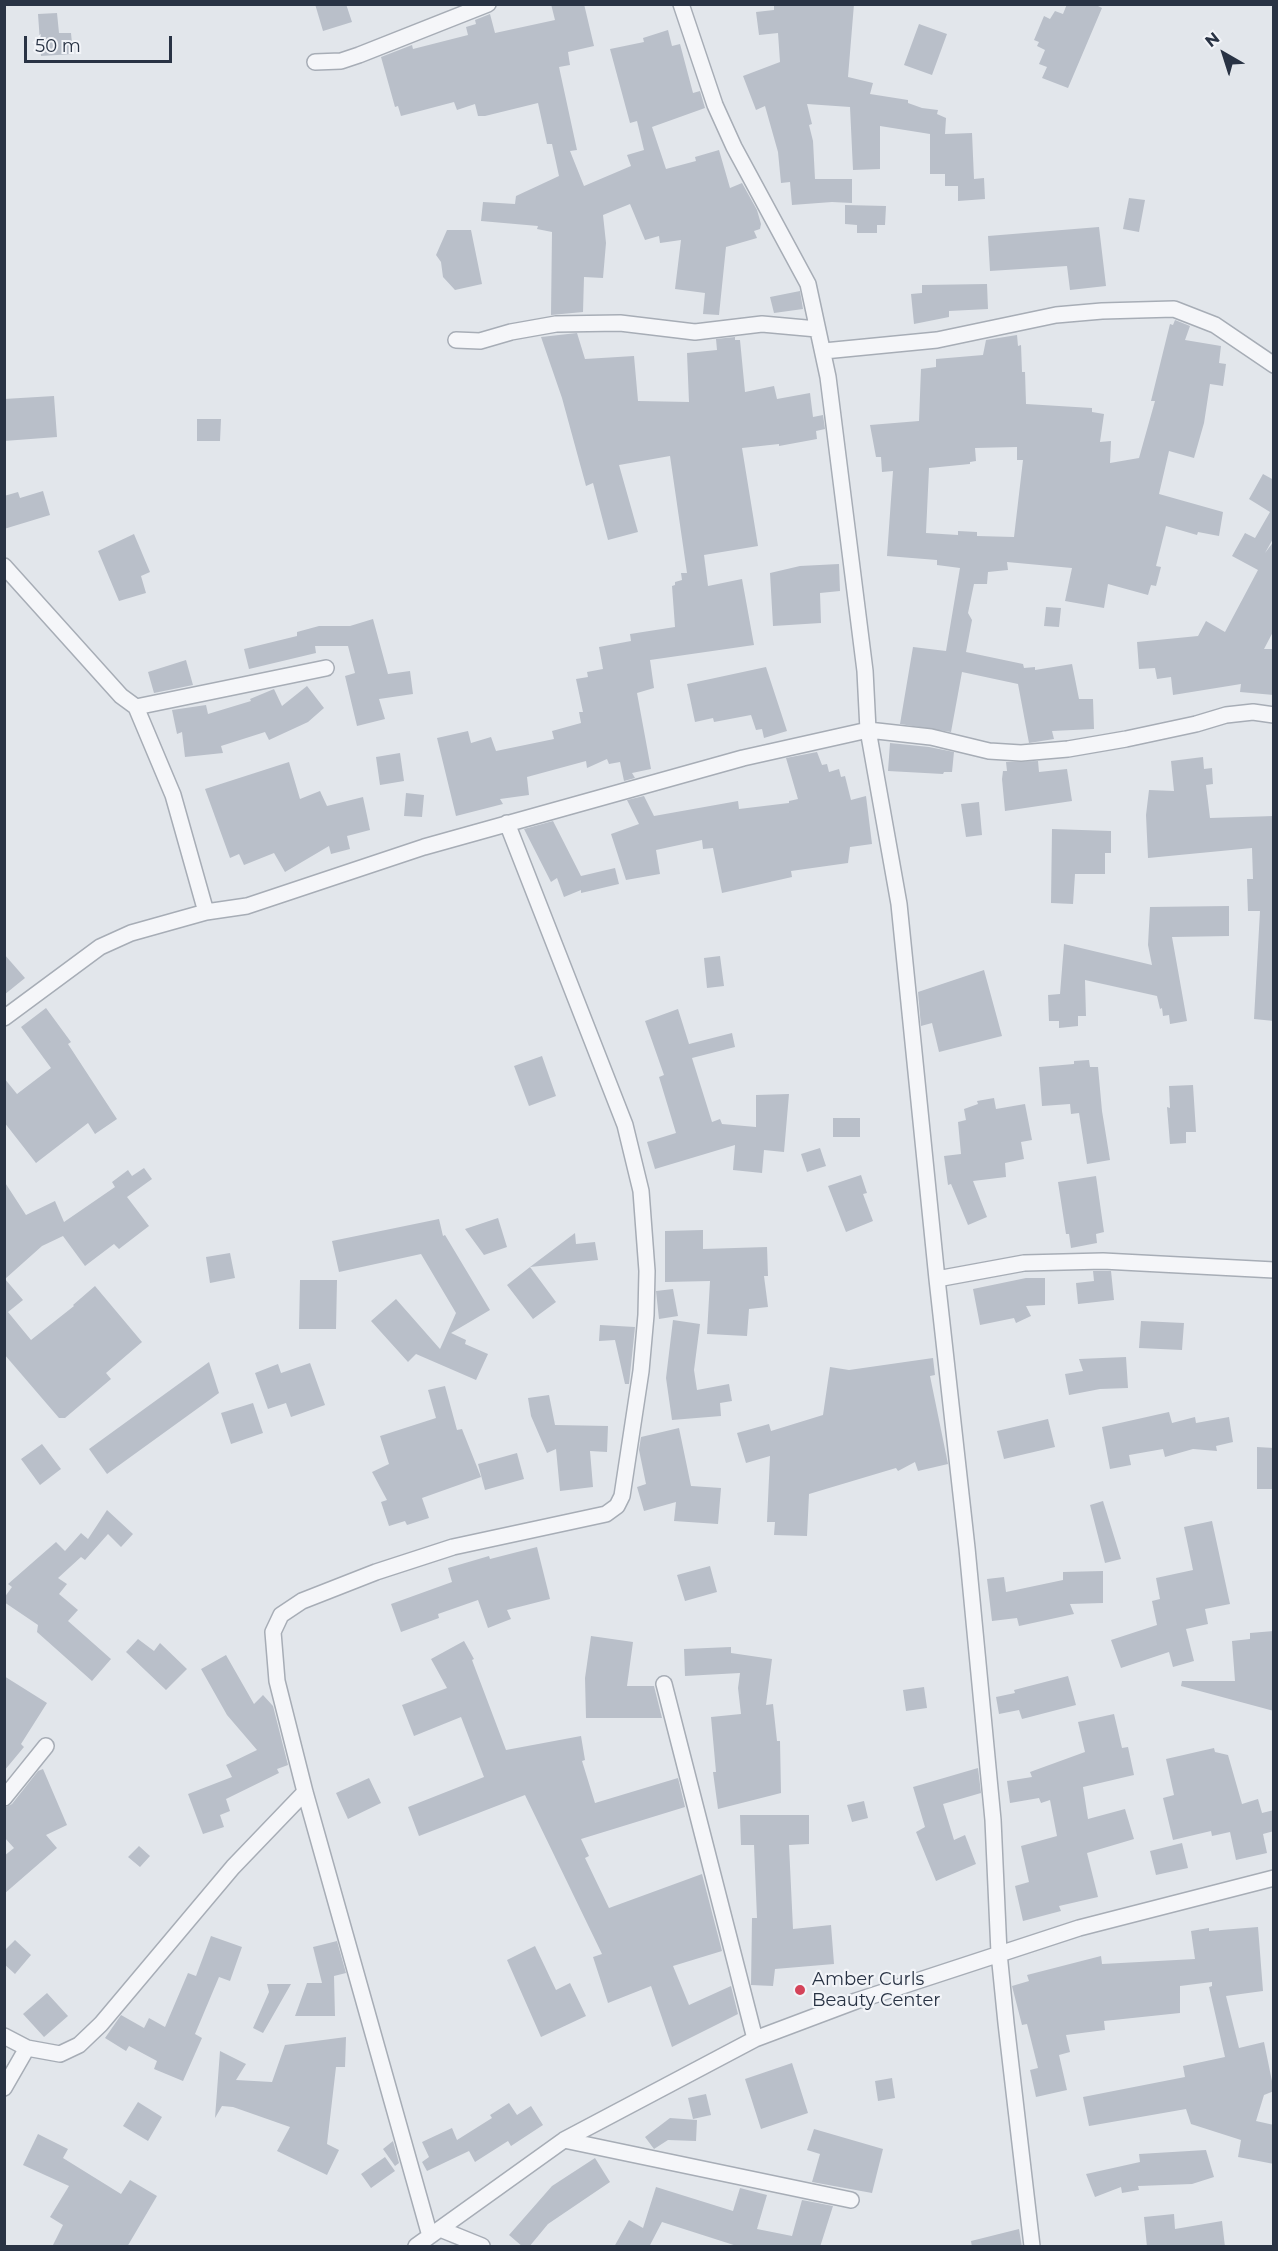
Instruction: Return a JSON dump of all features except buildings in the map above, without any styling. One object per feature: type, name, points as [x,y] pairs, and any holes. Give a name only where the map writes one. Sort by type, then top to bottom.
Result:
[{"type":"street","points":[[315,62],[342,61],[488,4]]},
{"type":"street","points":[[681,4],[715,105],[734,147],[808,284],[816,329],[824,351],[861,637],[868,730],[899,904],[967,1548],[993,1820],[999,1953],[1015,2114],[1032,2247]]},
{"type":"street","points":[[824,351],[937,340],[1056,315],[1102,310],[1166,309],[1182,312],[1215,325],[1274,366]]},
{"type":"street","points":[[456,340],[480,341],[511,332],[556,324],[620,323],[695,332],[762,324],[816,329]]},
{"type":"street","points":[[4,566],[121,696],[136,706],[173,795],[207,912]]},
{"type":"street","points":[[136,706],[326,669]]},
{"type":"street","points":[[4,1018],[100,947],[131,933],[207,912],[247,906],[507,823],[742,758],[868,730],[931,736],[989,751],[1021,753],[1068,749],[1126,739],[1226,715],[1253,712],[1274,716]]},
{"type":"street","points":[[435,2233],[305,1792],[278,1681],[273,1632],[281,1615],[302,1601],[365,1576],[453,1547],[606,1514],[617,1506],[622,1496],[641,1371],[646,1315],[647,1271],[641,1191],[625,1125],[507,823]]},
{"type":"street","points":[[937,1279],[1024,1263],[1047,1262],[1103,1261],[1274,1270]]},
{"type":"street","points":[[664,1684],[755,2039]]},
{"type":"street","points":[[4,1798],[46,1746]]},
{"type":"street","points":[[4,2037],[27,2048],[60,2054],[80,2046],[233,1867],[305,1792]]},
{"type":"street","points":[[416,2247],[564,2140],[755,2039],[856,2001],[1079,1928],[1274,1878]]},
{"type":"street","points":[[4,2088],[27,2048]]},
{"type":"street","points":[[564,2140],[851,2200]]},
{"type":"street","points":[[435,2233],[482,2247]]},
{"type":"place","name":"Amber Curls Beauty Center","points":[[800,1990]]}]
